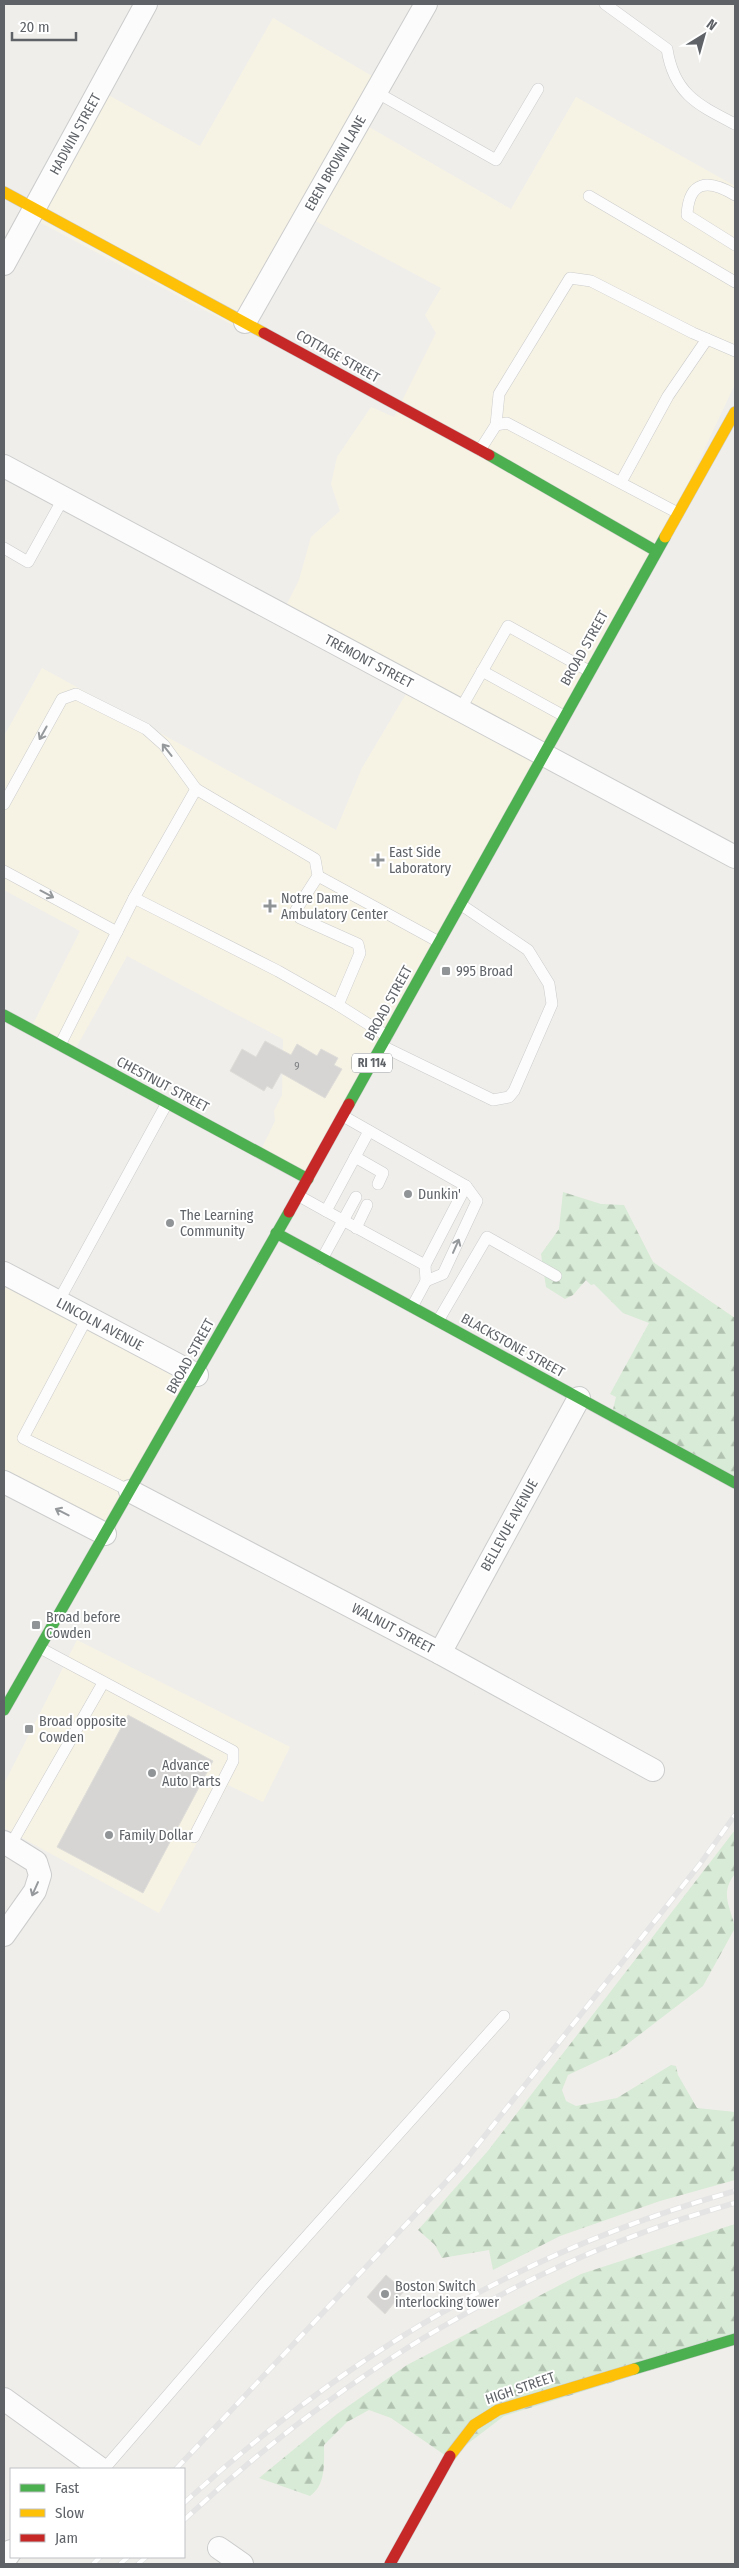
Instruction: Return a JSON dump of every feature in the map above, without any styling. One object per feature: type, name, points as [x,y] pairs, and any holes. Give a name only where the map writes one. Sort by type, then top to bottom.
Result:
[{"type":"street","name":"HADWIN STREET","points":[[4,264],[146,4]]},
{"type":"street","name":"EBEN BROWN LANE","points":[[245,322],[426,4]]},
{"type":"street","name":"COTTAGE STREET","points":[[4,192],[480,450],[656,551]]},
{"type":"street","name":"BROAD STREET","points":[[4,1709],[308,1179],[589,671],[735,412]]},
{"type":"street","name":"TREMONT STREET","points":[[4,466],[735,857]]},
{"type":"street","name":"CHESTNUT STREET","points":[[4,1015],[308,1179]]},
{"type":"street","name":"BLACKSTONE STREET","points":[[276,1233],[735,1483]]},
{"type":"street","name":"LINCOLN AVENUE","points":[[4,1272],[197,1375]]},
{"type":"street","name":"BELLEVUE AVENUE","points":[[440,1653],[579,1398]]},
{"type":"street","points":[[4,1482],[105,1534]]},
{"type":"street","name":"WALNUT STREET","points":[[130,1491],[440,1653],[653,1770]]},
{"type":"street","points":[[4,1936],[35,1891],[40,1875],[36,1862],[7,1844]]},
{"type":"street","name":"HIGH STREET","points":[[390,2564],[447,2461],[466,2434],[484,2417],[507,2406],[735,2339]]},
{"type":"street","points":[[4,2399],[93,2466]]},
{"type":"street","points":[[219,2548],[242,2564]]},
{"type":"lane","points":[[605,4],[667,49],[670,68],[688,96],[735,124]]},
{"type":"lane","points":[[376,92],[496,160],[538,89]]},
{"type":"lane","points":[[735,196],[725,190],[705,185],[696,188],[688,197],[687,215],[735,245]]},
{"type":"lane","points":[[589,196],[735,282]]},
{"type":"lane","points":[[480,450],[496,425],[499,394],[570,278],[591,281],[735,351]]},
{"type":"lane","points":[[621,482],[668,396],[707,339]]},
{"type":"lane","points":[[496,425],[507,423],[678,513]]},
{"type":"lane","points":[[4,548],[28,562],[64,497]]},
{"type":"lane","points":[[460,710],[508,626],[589,671]]},
{"type":"lane","points":[[482,671],[564,716]]},
{"type":"lane","points":[[4,804],[62,698],[76,694],[146,729],[164,745],[196,789],[315,859],[318,876],[296,910],[300,918],[358,944],[360,953],[338,1005]]},
{"type":"lane","points":[[60,1045],[134,898],[196,789]]},
{"type":"lane","points":[[4,871],[117,932]]},
{"type":"lane","points":[[318,876],[439,942]]},
{"type":"lane","points":[[134,898],[220,941],[338,1005],[384,1041],[493,1100],[509,1097],[514,1091],[552,1004],[549,984],[528,950],[460,904]]},
{"type":"lane","points":[[58,1302],[167,1103]]},
{"type":"lane","points":[[343,1116],[466,1186],[477,1201],[443,1274],[426,1281]]},
{"type":"lane","points":[[326,1211],[369,1131]]},
{"type":"lane","points":[[355,1157],[383,1173],[378,1184]]},
{"type":"lane","points":[[366,1177],[372,1166]]},
{"type":"lane","points":[[412,1307],[426,1281],[425,1265],[466,1186]]},
{"type":"lane","points":[[298,1195],[425,1265]]},
{"type":"lane","points":[[322,1258],[356,1197]]},
{"type":"lane","points":[[356,1228],[367,1206]]},
{"type":"lane","points":[[438,1321],[487,1237],[556,1276]]},
{"type":"lane","points":[[88,1316],[23,1438],[130,1491]]},
{"type":"lane","points":[[40,1648],[103,1684],[233,1751],[233,1761],[194,1837]]},
{"type":"lane","points":[[7,1844],[103,1684]]},
{"type":"lane","points":[[93,2466],[263,2285],[504,2016]]},
{"type":"shaded area","points":[[273,18],[372,76],[350,116],[511,209],[576,97],[735,186],[735,384],[653,558],[303,1182],[258,1156],[275,1121],[274,1111],[282,1095],[283,1039],[127,956],[71,1057],[28,1034],[80,931],[4,890],[4,736],[42,668],[336,830],[362,768],[406,694],[277,624],[299,580],[311,537],[340,511],[331,484],[337,457],[371,407],[394,417],[436,333],[425,315],[441,288],[310,218],[242,330],[32,218],[101,91],[200,146]]},
{"type":"shaded area","points":[[4,1281],[187,1384],[102,1537],[4,1488]]},
{"type":"shaded area","points":[[77,1640],[290,1747],[263,1802],[228,1785],[159,1913],[4,1828],[4,1784]]},
{"type":"green space","points":[[563,1192],[601,1204],[624,1205],[653,1262],[735,1318],[735,1488],[610,1422],[616,1397],[610,1394],[649,1323],[623,1313],[594,1284],[591,1285],[586,1280],[573,1295],[565,1299],[546,1287],[541,1254],[559,1229]]},
{"type":"green space","points":[[735,1830],[735,1874],[730,1881],[727,1894],[735,1928],[703,1986],[617,2052],[568,2075],[562,2090],[566,2101],[576,2106],[617,2098],[671,2065],[676,2066],[678,2075],[697,2108],[735,2112],[735,2180],[660,2201],[560,2236],[493,2270],[489,2250],[442,2258],[435,2245],[418,2230],[487,2152]]},
{"type":"green space","points":[[735,2224],[735,2344],[504,2416],[449,2458],[391,2418],[369,2410],[347,2422],[324,2445],[323,2474],[319,2486],[310,2496],[259,2478],[337,2414],[407,2365],[581,2274]]},
{"type":"building","points":[[265,1041],[291,1055],[297,1044],[317,1056],[321,1049],[338,1058],[334,1065],[342,1069],[325,1098],[281,1073],[272,1089],[267,1086],[264,1091],[230,1071],[242,1049],[256,1057]]},
{"type":"building","points":[[128,1715],[213,1761],[143,1893],[57,1847]]},
{"type":"building","name":"Boston Switch interlocking tower","points":[[386,2275],[404,2291],[385,2314],[367,2297]]},
{"type":"railway","points":[[177,2468],[460,2167],[700,1864],[735,1815]]},
{"type":"railway","points":[[185,2502],[246,2449],[309,2399],[374,2354],[441,2313],[510,2277],[581,2244],[656,2215],[735,2191]]},
{"type":"railway","points":[[185,2519],[245,2466],[308,2416],[373,2370],[440,2328],[510,2290],[582,2257],[657,2227],[735,2203]]},
{"type":"railway","points":[[93,2564],[99,2558]]},
{"type":"railway","points":[[120,2564],[127,2558]]},
{"type":"railway","points":[[138,2564],[145,2558]]},
{"type":"traffic: fast","points":[[489,455],[656,551]]},
{"type":"traffic: fast","points":[[349,1104],[665,537]]},
{"type":"traffic: fast","points":[[4,1015],[308,1179]]},
{"type":"traffic: fast","points":[[4,1710],[289,1212]]},
{"type":"traffic: fast","points":[[276,1233],[735,1483]]},
{"type":"traffic: fast","points":[[634,2369],[735,2339]]},
{"type":"traffic: slow","points":[[4,192],[264,333]]},
{"type":"traffic: slow","points":[[665,537],[735,412]]},
{"type":"traffic: slow","points":[[450,2456],[474,2425],[498,2410],[634,2369]]},
{"type":"traffic: jam","points":[[264,333],[489,455]]},
{"type":"traffic: jam","points":[[289,1212],[349,1104]]},
{"type":"traffic: jam","points":[[390,2564],[450,2456]]},
{"type":"place","name":"East Side Laboratory","points":[[378,860]]},
{"type":"place","name":"Notre Dame Ambulatory Center","points":[[270,906]]},
{"type":"place","name":"995 Broad","points":[[446,971]]},
{"type":"place","name":"Dunkin'","points":[[408,1194]]},
{"type":"place","name":"The Learning Community","points":[[170,1223]]},
{"type":"place","name":"Broad before Cowden","points":[[36,1625]]},
{"type":"place","name":"Broad opposite Cowden","points":[[29,1729]]},
{"type":"place","name":"Advance Auto Parts","points":[[152,1773]]},
{"type":"place","name":"Family Dollar","points":[[109,1835]]},
{"type":"place","name":"Boston Switch interlocking tower","points":[[385,2294]]}]
